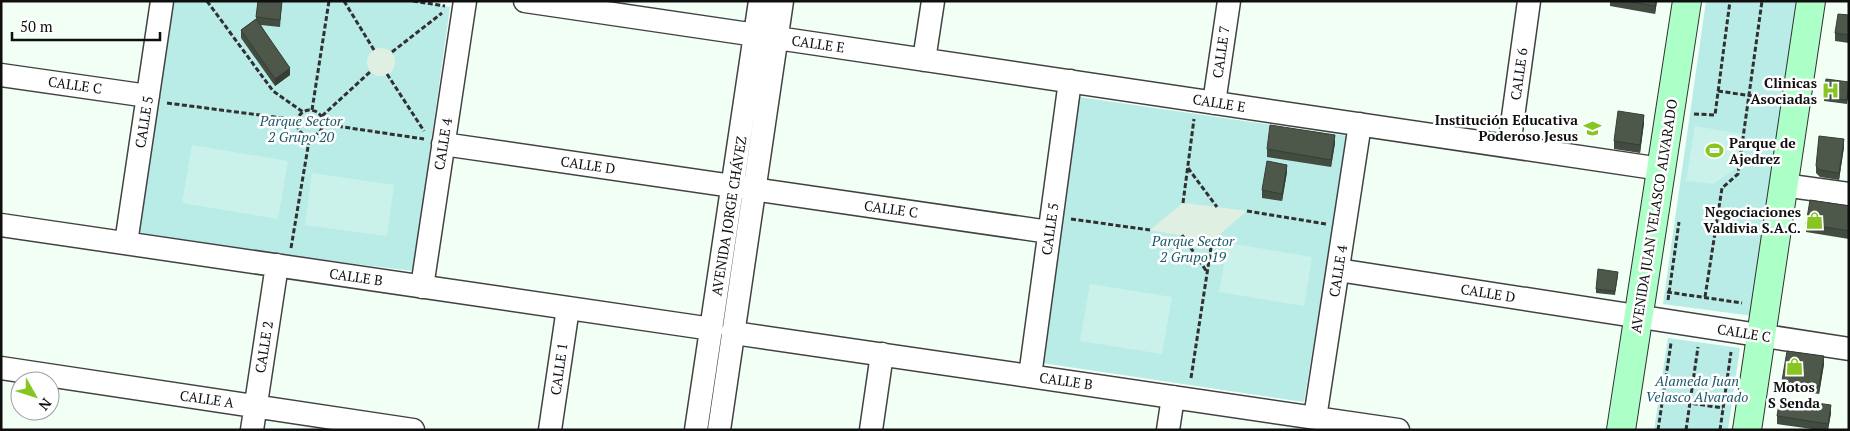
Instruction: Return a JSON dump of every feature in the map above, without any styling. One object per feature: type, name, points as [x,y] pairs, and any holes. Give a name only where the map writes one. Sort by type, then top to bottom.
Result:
[{"type":"main road","name":"AVENIDA JUAN VELASCO ALVARADO","points":[[1621,430],[1652,319],[1656,290],[1661,169],[1687,1]]},
{"type":"main road","points":[[1747,430],[1811,1]]},
{"type":"street","name":"CALLE 5","points":[[126,243],[162,1]]},
{"type":"street","name":"CALLE 4","points":[[422,286],[465,1]]},
{"type":"street","name":"CALLE E","points":[[525,1],[607,7],[766,36],[1661,169]]},
{"type":"street","name":"AVENIDA JORGE CHÁVEZ","points":[[760,1],[766,36]]},
{"type":"street","name":"AVENIDA JORGE CHÁVEZ","points":[[718,430],[734,332],[744,188],[766,36],[782,1]]},
{"type":"street","points":[[924,60],[933,1]]},
{"type":"street","name":"CALLE 7","points":[[1214,103],[1228,1]]},
{"type":"street","name":"CALLE 6","points":[[1509,146],[1525,2]]},
{"type":"street","name":"CALLE C","points":[[1,75],[148,98]]},
{"type":"street","name":"CALLE 5","points":[[1030,376],[1070,82]]},
{"type":"street","name":"CALLE 4","points":[[1315,418],[1360,124]]},
{"type":"street","name":"CALLE D","points":[[443,144],[744,188]]},
{"type":"street","points":[[1783,185],[1849,194]]},
{"type":"street","name":"CALLE C","points":[[744,188],[1050,224]]},
{"type":"street","name":"AVENIDA JORGE CHÁVEZ","points":[[696,430],[712,329],[744,188]]},
{"type":"street","name":"CALLE B","points":[[1,225],[712,329]]},
{"type":"street","name":"CALLE 2","points":[[252,430],[282,266]]},
{"type":"street","name":"CALLE D","points":[[1338,270],[1652,319]]},
{"type":"street","name":"CALLE 1","points":[[550,430],[568,308]]},
{"type":"street","name":"CALLE C","points":[[1652,319],[1849,349]]},
{"type":"street","name":"CALLE B","points":[[734,332],[1398,430]]},
{"type":"street","points":[[871,430],[882,354]]},
{"type":"street","name":"CALLE A","points":[[1,368],[412,430]]},
{"type":"street","points":[[1168,430],[1180,398]]},
{"type":"path","points":[[208,1],[273,91],[303,112]]},
{"type":"path","points":[[312,110],[328,1]]},
{"type":"path","points":[[344,1],[374,50]]},
{"type":"path","points":[[392,52],[450,6],[413,1]]},
{"type":"path","points":[[1693,122],[1694,113],[1715,115],[1730,1]]},
{"type":"path","points":[[1705,298],[1722,188],[1738,174],[1762,1]]},
{"type":"path","points":[[322,116],[371,71]]},
{"type":"path","points":[[323,124],[430,139],[387,74]]},
{"type":"path","points":[[1718,92],[1776,100]]},
{"type":"path","points":[[148,98],[298,120]]},
{"type":"path","points":[[298,120],[303,112],[312,110],[322,116]]},
{"type":"path","points":[[1183,203],[1195,116],[1186,115]]},
{"type":"path","points":[[298,120],[302,132],[310,136],[318,133],[323,124],[322,116]]},
{"type":"path","points":[[282,266],[310,136]]},
{"type":"path","points":[[1188,168],[1217,207]]},
{"type":"path","points":[[1247,211],[1345,227]]},
{"type":"path","points":[[1652,319],[1656,290],[1680,216]]},
{"type":"path","points":[[1050,224],[1150,230]]},
{"type":"path","points":[[1182,236],[1207,272]]},
{"type":"path","points":[[1180,398],[1212,241]]},
{"type":"path","points":[[1656,290],[1765,306]]},
{"type":"path","points":[[1658,430],[1671,343]]},
{"type":"path","points":[[1686,430],[1698,347]]},
{"type":"path","points":[[1720,430],[1731,352]]},
{"type":"path","points":[[1663,399],[1723,408]]},
{"type":"green space","name":"Parque Sector 2 Grupo 20","points":[[174,1],[416,1],[450,7],[413,271],[136,237]]},
{"type":"green space","points":[[1706,1],[1798,1],[1753,316],[1663,304]]},
{"type":"green space","name":"Parque Sector 2 Grupo 19","points":[[1079,97],[1348,136],[1304,402],[1042,363]]},
{"type":"green space","name":"Alameda Juan Velasco Alvarado","points":[[1668,338],[1740,348],[1728,430],[1654,430]]},
{"type":"shaded area","points":[[381,48],[391,52],[395,62],[391,72],[381,76],[371,72],[367,62],[371,52]]},
{"type":"shaded area","name":"Parque de Ajedrez","points":[[1695,126],[1742,134],[1737,168],[1713,184],[1686,181]]},
{"type":"shaded area","points":[[192,145],[288,161],[278,219],[182,203]]},
{"type":"shaded area","points":[[312,173],[394,185],[387,236],[305,225]]},
{"type":"shaded area","points":[[1183,203],[1247,211],[1212,241],[1150,230]]},
{"type":"shaded area","points":[[1228,243],[1312,257],[1304,306],[1219,292]]},
{"type":"shaded area","points":[[1090,284],[1172,297],[1162,354],[1080,341]]},
{"type":"building","points":[[258,1],[282,1],[280,20],[256,17]]},
{"type":"building","points":[[1626,1],[1656,1],[1655,6]]},
{"type":"building","points":[[1838,14],[1849,15],[1849,35],[1835,33]]},
{"type":"building","points":[[256,19],[290,68],[275,79],[241,30]]},
{"type":"building","points":[[1826,79],[1849,82],[1847,100],[1824,97]]},
{"type":"building","points":[[1618,111],[1644,115],[1640,145],[1614,141]]},
{"type":"building","points":[[1270,125],[1335,135],[1331,160],[1267,149]]},
{"type":"building","points":[[1819,136],[1844,139],[1839,173],[1820,170],[1816,166]]},
{"type":"building","points":[[1267,161],[1287,165],[1282,194],[1262,190]]},
{"type":"building","points":[[1810,200],[1849,206],[1849,231],[1806,224]]},
{"type":"building","points":[[1598,269],[1618,272],[1615,291],[1596,289]]},
{"type":"building","points":[[1787,351],[1824,356],[1819,386],[1782,381]]},
{"type":"building","points":[[1780,398],[1831,405],[1828,424],[1777,416]]},
{"type":"place","name":"Clinicas Asociadas","points":[[1831,91]]},
{"type":"place","name":"Institución Educativa Poderoso Jesus","points":[[1592,128]]},
{"type":"place","name":"Parque de Ajedrez","points":[[1715,151]]},
{"type":"place","name":"Negociaciones Valdivia S.A.C.","points":[[1815,220]]},
{"type":"place","name":"Motos S Senda","points":[[1794,367]]}]
